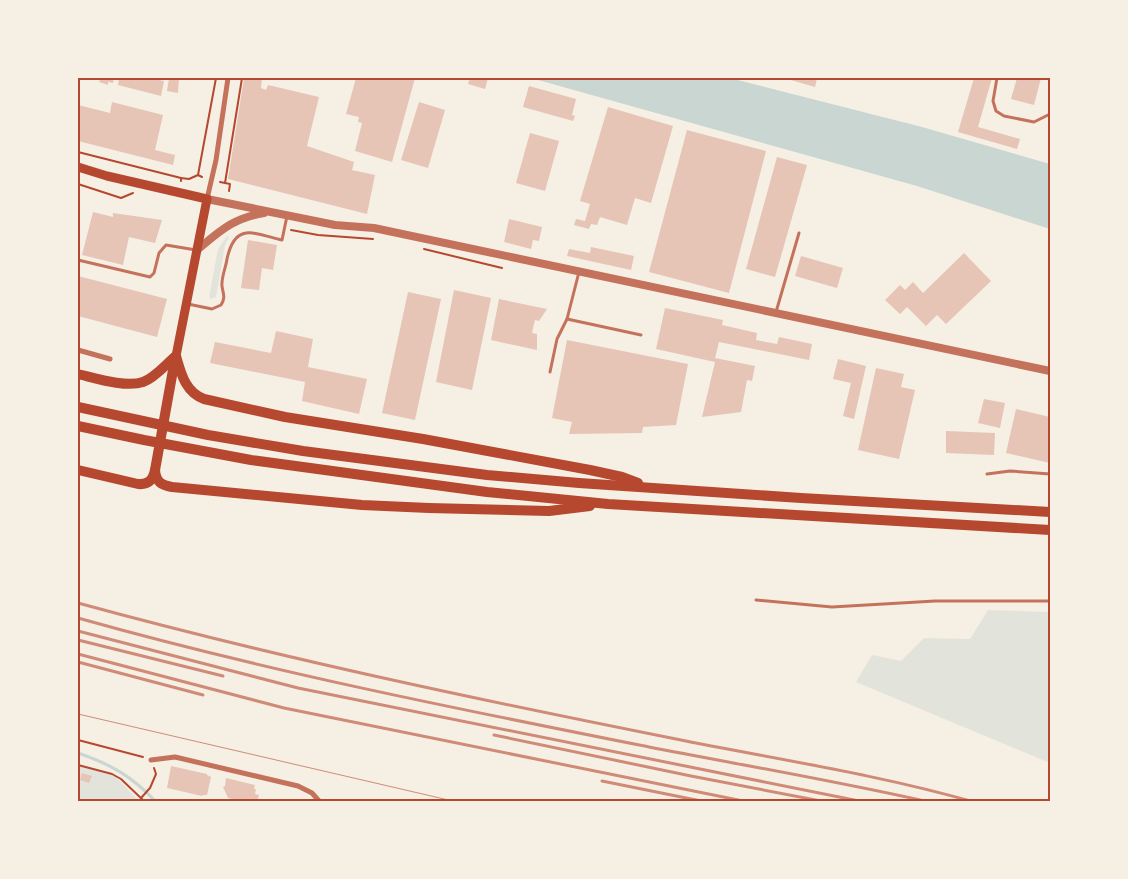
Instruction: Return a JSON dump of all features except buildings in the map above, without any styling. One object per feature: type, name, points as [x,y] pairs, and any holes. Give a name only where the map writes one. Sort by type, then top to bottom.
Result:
[{"type":"highway","points":[[78,374],[112,382],[137,384],[147,380],[176,356]]},
{"type":"highway","points":[[78,470],[142,484],[151,480],[155,470],[176,356]]},
{"type":"highway","points":[[176,356],[185,382],[194,394],[204,399],[285,417],[423,439],[590,470],[622,477],[648,487]]},
{"type":"highway","points":[[78,407],[208,435],[392,464],[542,480],[801,498],[1050,512]]},
{"type":"highway","points":[[78,426],[251,460],[478,491],[608,504],[1050,530]]},
{"type":"highway","points":[[155,470],[160,483],[172,487],[362,505],[549,511],[608,504]]},
{"type":"main road","points":[[78,167],[107,176],[207,199],[176,356]]},
{"type":"street","points":[[228,78],[216,160],[207,199],[335,225],[374,228],[1050,371]]},
{"type":"street","points":[[197,250],[235,221],[247,216],[270,212]]},
{"type":"street","points":[[78,350],[110,359]]},
{"type":"street","points":[[151,760],[174,757],[298,786],[312,793],[320,802]]},
{"type":"lane","points":[[997,78],[993,101],[996,110],[1004,116],[1034,122],[1050,114]]},
{"type":"lane","points":[[186,303],[216,308],[223,303],[225,297],[222,286],[230,245],[235,237],[246,233],[282,240],[287,216]]},
{"type":"lane","points":[[776,312],[799,233]]},
{"type":"lane","points":[[78,260],[150,277],[154,273],[159,253],[166,245],[197,250]]},
{"type":"lane","points":[[550,372],[559,335],[567,319],[579,271]]},
{"type":"lane","points":[[567,319],[641,335]]},
{"type":"lane","points":[[987,474],[1010,471],[1050,474]]},
{"type":"lane","points":[[756,600],[832,607],[935,601],[1050,601]]},
{"type":"path","points":[[198,175],[216,78]]},
{"type":"path","points":[[226,183],[242,78]]},
{"type":"path","points":[[78,152],[181,179],[189,179],[198,175]]},
{"type":"path","points":[[198,175],[202,177]]},
{"type":"path","points":[[220,182],[230,184],[229,191]]},
{"type":"path","points":[[78,184],[121,198]]},
{"type":"path","points":[[284,229],[318,235],[373,238]]},
{"type":"path","points":[[420,248],[502,268]]},
{"type":"path","points":[[78,740],[151,760],[156,774],[150,788],[142,797]]},
{"type":"path","points":[[78,765],[112,774],[122,780],[142,797],[145,802]]},
{"type":"shaded area","points":[[531,78],[730,78],[922,127],[1050,164],[1050,229],[917,186]]},
{"type":"shaded area","points":[[227,236],[229,237],[225,245],[216,297],[211,299],[209,297],[218,249]]},
{"type":"shaded area","points":[[988,610],[1050,612],[1050,763],[856,682],[872,655],[901,661],[924,638],[970,639]]},
{"type":"shaded area","points":[[78,766],[115,776],[139,801],[78,801]]},
{"type":"waterway","points":[[78,753],[120,772],[138,785],[156,802]]},
{"type":"tram line","points":[[78,714],[457,802]]},
{"type":"railway","points":[[78,603],[226,641],[450,693],[863,775],[974,802]]},
{"type":"railway","points":[[78,618],[220,655],[362,688],[577,733],[929,802]]},
{"type":"railway","points":[[78,631],[298,688],[864,802]]},
{"type":"railway","points":[[78,640],[223,676]]},
{"type":"railway","points":[[78,654],[284,708],[748,802]]},
{"type":"railway","points":[[78,662],[203,695]]},
{"type":"railway","points":[[494,735],[826,802]]},
{"type":"railway","points":[[602,781],[706,802]]}]
